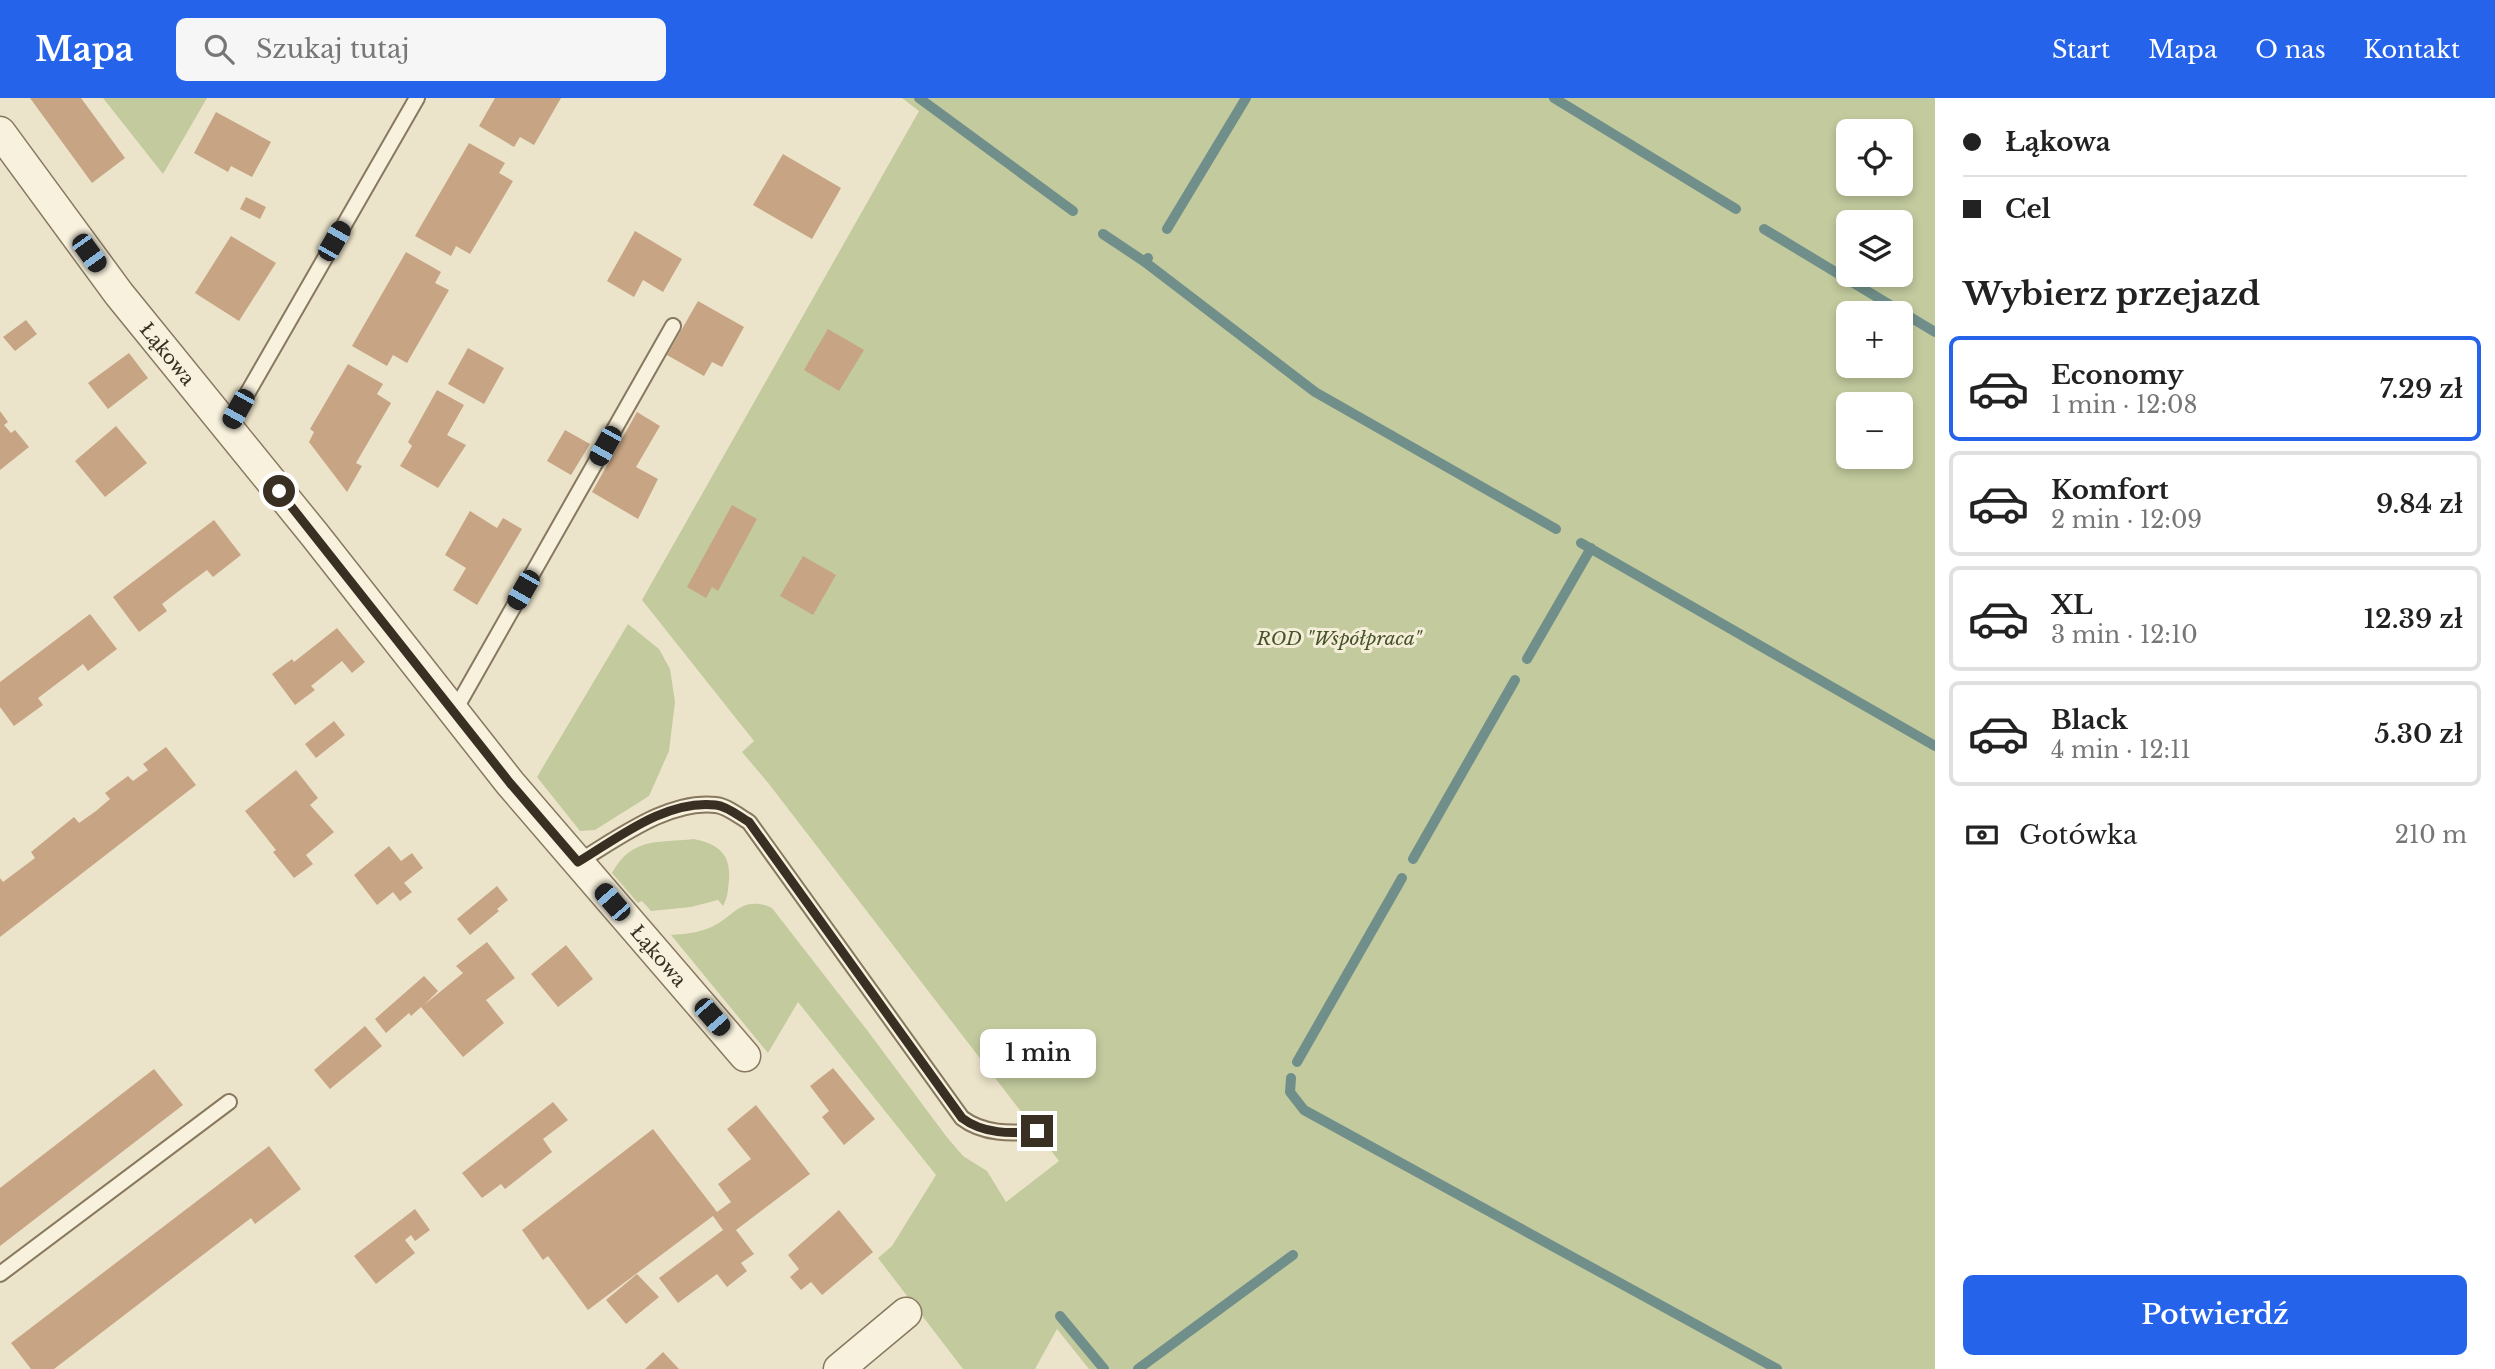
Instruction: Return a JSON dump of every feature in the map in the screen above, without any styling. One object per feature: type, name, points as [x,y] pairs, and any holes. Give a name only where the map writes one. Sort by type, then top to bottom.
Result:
[{"type":"street","name":"Łąkowa","points":[[0,132],[119,294],[455,710],[510,783],[745,1056]]},
{"type":"street","points":[[839,1369],[906,1313]]},
{"type":"lane","points":[[228,427],[416,98]]},
{"type":"lane","points":[[455,710],[673,326]]},
{"type":"lane","points":[[578,862],[653,818],[686,807],[718,804],[749,822],[962,1118],[974,1127],[1013,1133],[1037,1131]]},
{"type":"lane","points":[[0,1275],[229,1102]]},
{"type":"green space","points":[[103,98],[207,98],[163,174]]},
{"type":"green space","name":"ROD \"Współpraca\"","points":[[902,98],[1935,98],[1935,1369],[1089,1369],[1057,1329],[1035,1369],[963,1369],[878,1258],[892,1246],[936,1175],[798,1002],[768,1053],[671,935],[709,928],[738,909],[752,904],[772,908],[946,1136],[963,1156],[987,1171],[1006,1202],[1059,1161],[742,752],[754,741],[642,600],[919,111]]},
{"type":"green space","points":[[628,624],[659,649],[670,669],[675,702],[669,751],[649,796],[595,830],[580,831],[537,777]]},
{"type":"green space","points":[[694,839],[716,847],[728,862],[727,896],[723,906],[718,900],[691,907],[651,911],[642,901],[638,903],[612,873],[620,861],[637,847],[657,842]]},
{"type":"building","points":[[30,98],[81,98],[125,158],[92,183]]},
{"type":"building","points":[[495,98],[561,98],[534,145],[520,137],[514,147],[479,126]]},
{"type":"building","points":[[216,112],[271,142],[252,177],[231,166],[228,172],[194,153]]},
{"type":"building","points":[[469,143],[505,163],[499,173],[513,181],[470,254],[456,246],[451,256],[415,236]]},
{"type":"building","points":[[783,154],[841,188],[812,239],[753,205]]},
{"type":"building","points":[[246,197],[266,207],[260,219],[240,209]]},
{"type":"building","points":[[635,231],[682,259],[663,292],[643,280],[634,297],[607,281]]},
{"type":"building","points":[[231,236],[276,263],[239,321],[195,293]]},
{"type":"building","points":[[406,252],[441,272],[435,283],[449,290],[407,363],[393,355],[387,366],[352,346]]},
{"type":"building","points":[[698,301],[744,327],[722,367],[712,362],[704,376],[667,355]]},
{"type":"building","points":[[26,320],[37,334],[15,351],[3,337]]},
{"type":"building","points":[[828,329],[864,350],[839,391],[804,370]]},
{"type":"building","points":[[468,348],[504,368],[484,404],[448,384]]},
{"type":"building","points":[[129,353],[148,378],[108,409],[88,383]]},
{"type":"building","points":[[348,364],[383,384],[377,394],[391,403],[356,463],[362,466],[347,492],[309,442],[314,432],[310,429]]},
{"type":"building","points":[[437,390],[464,405],[447,435],[466,445],[438,488],[400,466],[412,446],[408,442]]},
{"type":"building","points":[[0,411],[8,422],[4,425],[11,433],[15,430],[29,447],[0,470]]},
{"type":"building","points":[[637,412],[660,426],[636,467],[658,479],[638,519],[592,492]]},
{"type":"building","points":[[116,426],[147,463],[105,497],[75,461]]},
{"type":"building","points":[[565,430],[590,444],[571,475],[547,461]]},
{"type":"building","points":[[732,505],[757,519],[718,591],[712,587],[706,598],[687,587]]},
{"type":"building","points":[[470,511],[497,528],[503,518],[522,529],[477,605],[453,590],[466,568],[445,555]]},
{"type":"building","points":[[214,520],[241,555],[213,577],[207,570],[184,587],[162,604],[167,611],[139,632],[113,597]]},
{"type":"building","points":[[803,556],[836,575],[813,615],[780,596]]},
{"type":"building","points":[[90,614],[117,649],[88,671],[83,664],[38,698],[43,705],[14,726],[0,707],[0,682]]},
{"type":"building","points":[[337,628],[365,662],[352,673],[342,661],[311,686],[315,690],[295,705],[272,674],[292,659],[294,662]]},
{"type":"building","points":[[334,721],[345,735],[316,758],[305,744]]},
{"type":"building","points":[[166,747],[196,785],[0,937],[0,878],[3,882],[35,858],[31,852],[74,817],[79,823],[96,811],[110,799],[105,793],[128,776],[133,781],[148,770],[143,764]]},
{"type":"building","points":[[296,770],[318,798],[310,805],[334,832],[306,855],[313,864],[294,878],[245,811]]},
{"type":"building","points":[[389,846],[401,861],[412,853],[423,868],[404,883],[412,892],[400,901],[393,892],[377,905],[354,875]]},
{"type":"building","points":[[497,886],[508,900],[470,935],[457,919]]},
{"type":"building","points":[[487,942],[515,978],[486,1000],[504,1023],[463,1057],[421,1007],[411,1016],[409,1013],[386,1033],[375,1019],[424,976],[438,991],[424,1005],[463,973],[456,966]]},
{"type":"building","points":[[566,945],[593,979],[558,1007],[531,974]]},
{"type":"building","points":[[365,1026],[382,1046],[330,1089],[314,1070]]},
{"type":"building","points":[[833,1068],[875,1119],[844,1145],[822,1117],[829,1111],[810,1086]]},
{"type":"building","points":[[154,1069],[183,1105],[0,1246],[0,1188]]},
{"type":"building","points":[[553,1102],[568,1120],[543,1139],[552,1152],[505,1189],[501,1184],[482,1198],[462,1173]]},
{"type":"building","points":[[756,1105],[810,1174],[736,1230],[754,1254],[741,1263],[747,1271],[727,1287],[717,1274],[678,1303],[659,1278],[723,1230],[713,1216],[588,1310],[548,1256],[543,1260],[522,1230],[653,1129],[717,1212],[731,1202],[718,1184],[751,1159],[727,1129]]},
{"type":"building","points":[[269,1146],[301,1189],[255,1224],[251,1218],[54,1369],[31,1369],[11,1343]]},
{"type":"building","points":[[415,1209],[430,1230],[415,1241],[411,1235],[405,1240],[415,1253],[376,1284],[354,1256]]},
{"type":"building","points":[[839,1210],[873,1252],[822,1295],[811,1282],[801,1290],[790,1277],[799,1269],[788,1255]]},
{"type":"building","points":[[637,1274],[659,1297],[626,1324],[606,1300]]},
{"type":"building","points":[[663,1352],[679,1369],[645,1369]]},
{"type":"waterway","points":[[919,98],[1073,211]]},
{"type":"waterway","points":[[1167,229],[1246,98]]},
{"type":"waterway","points":[[1554,98],[1736,209]]},
{"type":"waterway","points":[[1764,229],[1935,332]]},
{"type":"waterway","points":[[1103,234],[1145,262],[1148,258]]},
{"type":"waterway","points":[[1145,262],[1315,392],[1556,529]]},
{"type":"waterway","points":[[1581,543],[1935,746]]},
{"type":"waterway","points":[[1527,659],[1591,548]]},
{"type":"waterway","points":[[1413,859],[1515,680]]},
{"type":"waterway","points":[[1297,1062],[1402,878]]},
{"type":"waterway","points":[[1291,1078],[1290,1092],[1304,1110],[1777,1369]]},
{"type":"waterway","points":[[1138,1369],[1293,1255]]},
{"type":"waterway","points":[[1060,1316],[1104,1369]]},
{"type":"route","points":[[279,491],[455,710],[510,783],[578,862],[653,818],[686,807],[718,804],[749,822],[962,1118],[974,1127],[1013,1133],[1037,1131]]}]
